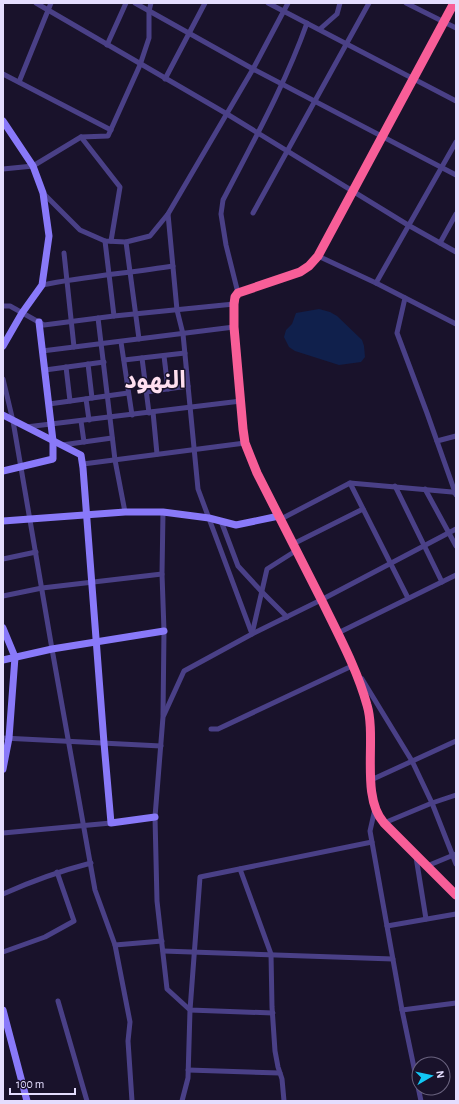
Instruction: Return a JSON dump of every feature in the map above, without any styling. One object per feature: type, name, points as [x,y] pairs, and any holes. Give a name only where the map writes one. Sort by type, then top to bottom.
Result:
[{"type":"highway","points":[[454,3],[318,256],[309,266],[300,272],[238,293],[234,304],[234,327],[245,443],[257,473],[355,667],[368,707],[371,780],[375,808],[384,823],[456,895]]},
{"type":"street","points":[[36,3],[140,65],[227,114],[408,225],[456,252]]},
{"type":"street","points":[[19,82],[51,3]]},
{"type":"street","points":[[107,45],[126,3]]},
{"type":"street","points":[[135,3],[253,69],[456,174]]},
{"type":"street","points":[[3,169],[32,166],[81,137],[108,136],[140,65],[149,38],[149,11],[151,3]]},
{"type":"street","points":[[165,79],[205,3]]},
{"type":"street","points":[[268,3],[456,101]]},
{"type":"street","points":[[44,193],[80,230],[108,241],[126,242],[150,236],[168,214],[253,69],[288,3]]},
{"type":"street","points":[[320,29],[337,14],[340,3]]},
{"type":"street","points":[[253,213],[286,150],[369,3]]},
{"type":"street","points":[[406,3],[456,28]]},
{"type":"street","points":[[238,293],[226,245],[221,214],[224,200],[283,84],[307,23]]},
{"type":"street","points":[[3,74],[111,130]]},
{"type":"street","points":[[3,121],[32,166],[44,193],[49,236],[42,285],[22,313],[3,346]]},
{"type":"street","points":[[81,137],[120,187],[108,241],[109,274],[114,316]]},
{"type":"street","points":[[376,283],[456,142]]},
{"type":"street","points":[[168,214],[177,310],[183,334],[198,489],[252,634]]},
{"type":"street","points":[[440,243],[456,214]]},
{"type":"street","points":[[126,242],[139,339]]},
{"type":"street","points":[[64,253],[74,347]]},
{"type":"street","points":[[318,256],[376,283],[456,324]]},
{"type":"street","points":[[42,285],[109,274],[130,273],[173,266]]},
{"type":"street","points":[[405,298],[397,333],[456,494]]},
{"type":"street","points":[[3,306],[10,306],[44,325],[114,316],[234,304]]},
{"type":"street","points":[[98,318],[115,460],[125,512]]},
{"type":"street","points":[[3,471],[53,458],[53,441],[39,322]]},
{"type":"street","points":[[42,351],[234,327]]},
{"type":"street","points":[[121,342],[132,415]]},
{"type":"street","points":[[124,360],[185,353]]},
{"type":"street","points":[[164,356],[168,389]]},
{"type":"street","points":[[142,358],[146,392],[151,412],[157,454]]},
{"type":"street","points":[[44,370],[104,362]]},
{"type":"street","points":[[88,364],[89,420]]},
{"type":"street","points":[[66,367],[70,401]]},
{"type":"street","points":[[3,379],[13,421],[95,890],[115,945],[130,1022],[128,1042],[132,1101]]},
{"type":"street","points":[[146,392],[188,386]]},
{"type":"street","points":[[48,404],[128,393]]},
{"type":"street","points":[[25,427],[241,401]]},
{"type":"street","points":[[3,415],[81,455],[83,464],[111,823]]},
{"type":"street","points":[[81,421],[84,442]]},
{"type":"street","points":[[437,441],[456,436]]},
{"type":"street","points":[[61,445],[112,438]]},
{"type":"street","points":[[83,464],[245,443]]},
{"type":"street","points":[[3,521],[125,512],[162,512],[209,518],[236,525],[280,517],[350,482],[452,492],[456,494]]},
{"type":"street","points":[[350,482],[408,598]]},
{"type":"street","points":[[395,486],[442,582]]},
{"type":"street","points":[[425,489],[456,546]]},
{"type":"street","points":[[252,634],[267,569],[295,547],[363,509]]},
{"type":"street","points":[[162,512],[164,631],[163,717],[155,817],[157,902],[167,989],[190,1010],[273,1013]]},
{"type":"street","points":[[221,521],[238,566],[287,617]]},
{"type":"street","points":[[163,717],[184,670],[456,529]]},
{"type":"street","points":[[3,560],[36,552]]},
{"type":"street","points":[[3,596],[42,588],[162,574]]},
{"type":"street","points":[[338,633],[456,574]]},
{"type":"street","points":[[3,628],[15,657],[3,769]]},
{"type":"street","points":[[3,660],[52,649],[164,631]]},
{"type":"street","points":[[211,729],[218,728],[355,667],[412,761],[432,803],[454,855],[456,864]]},
{"type":"street","points":[[6,738],[161,746]]},
{"type":"street","points":[[371,780],[456,741]]},
{"type":"street","points":[[384,823],[432,803],[456,795]]},
{"type":"street","points":[[375,808],[370,831],[402,1010],[421,1101]]},
{"type":"street","points":[[3,833],[84,826],[155,817]]},
{"type":"street","points":[[182,1101],[188,1078],[190,1010],[200,877],[372,842]]},
{"type":"street","points":[[416,855],[426,919]]},
{"type":"street","points":[[427,866],[454,855]]},
{"type":"street","points":[[3,894],[33,880],[91,863]]},
{"type":"street","points":[[240,869],[271,954],[275,1051],[282,1079],[284,1101]]},
{"type":"street","points":[[3,952],[45,936],[74,921],[57,872]]},
{"type":"street","points":[[387,926],[456,914]]},
{"type":"street","points":[[115,945],[162,941]]},
{"type":"street","points":[[163,951],[393,958]]},
{"type":"street","points":[[58,1001],[87,1101]]},
{"type":"street","points":[[402,1010],[456,1003]]},
{"type":"street","points":[[3,1013],[27,1101]]},
{"type":"street","points":[[188,1070],[280,1073]]},
{"type":"water","points":[[319,309],[337,316],[362,340],[365,357],[361,362],[339,365],[295,351],[289,347],[284,337],[286,330],[292,324],[296,313]]},
{"type":"district","name":"النهود","points":[[155,380]]}]
